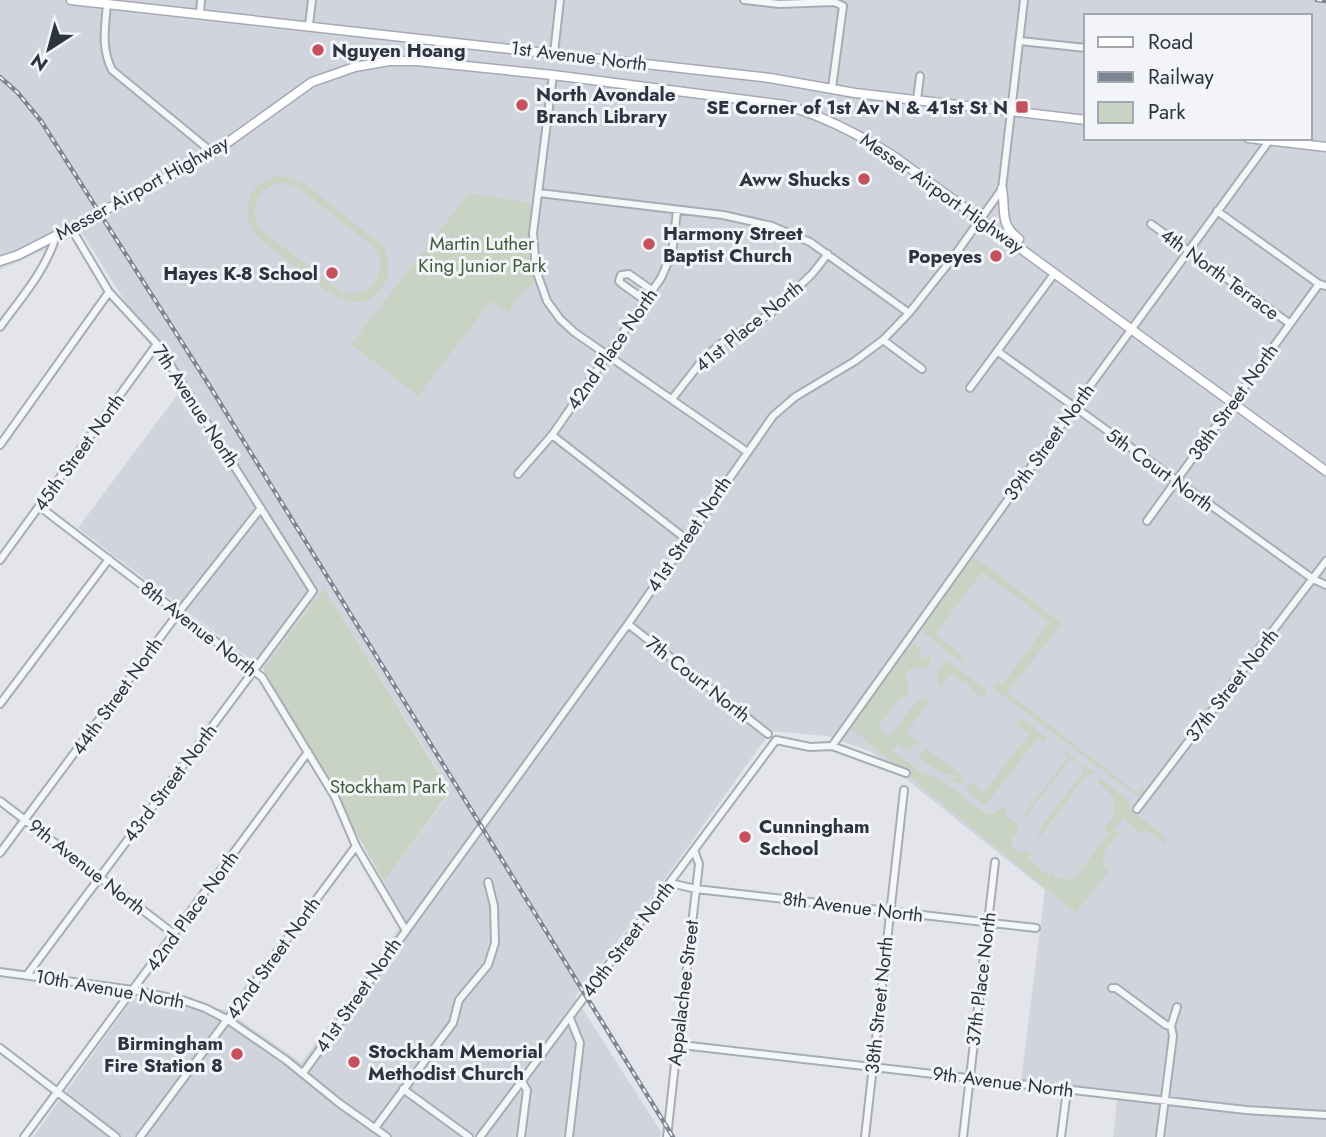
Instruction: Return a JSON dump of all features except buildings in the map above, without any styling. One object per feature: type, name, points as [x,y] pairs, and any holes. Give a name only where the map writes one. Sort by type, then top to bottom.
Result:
[{"type":"main road","name":"1st Avenue North","points":[[71,0],[770,78],[832,89],[1084,120]]},
{"type":"main road","name":"Messer Airport Highway","points":[[0,261],[56,236],[213,153],[312,82],[355,67],[388,61],[417,61],[785,104],[812,112],[892,155],[1326,471]]},
{"type":"main road","points":[[1262,140],[1326,147]]},
{"type":"main road","points":[[1002,189],[1007,230],[1029,247],[1034,257]]},
{"type":"street","points":[[200,14],[201,0]]},
{"type":"street","points":[[309,25],[312,0]]},
{"type":"street","points":[[554,53],[560,0]]},
{"type":"street","points":[[744,0],[788,4],[834,2],[843,6],[832,89]]},
{"type":"street","name":"41st Street North","points":[[303,1073],[628,624],[773,416],[795,397],[855,361],[883,340],[909,313],[1002,189],[1024,0]]},
{"type":"street","points":[[107,4],[103,40],[105,57],[112,70],[213,153]]},
{"type":"street","points":[[1020,41],[1084,48]]},
{"type":"street","points":[[553,75],[533,233],[536,270],[547,301],[574,332],[746,452]]},
{"type":"street","points":[[917,100],[920,76]]},
{"type":"street","name":"39th Street North","points":[[832,746],[1073,408],[1269,141]]},
{"type":"street","points":[[540,193],[723,215],[790,232],[828,254],[909,313]]},
{"type":"street","name":"42nd Place North","points":[[518,474],[552,435],[653,291],[672,253],[677,211]]},
{"type":"street","points":[[1217,211],[1323,285]]},
{"type":"street","name":"4th North Terrace","points":[[1151,224],[1289,323]]},
{"type":"street","name":"7th Avenue North","points":[[71,228],[109,292],[157,344],[313,591]]},
{"type":"street","points":[[0,327],[42,269],[51,254],[56,236]]},
{"type":"street","name":"41st Place North","points":[[672,399],[704,358],[723,342],[769,314],[812,274],[828,254]]},
{"type":"street","points":[[646,301],[622,284],[619,278],[621,275],[629,274],[653,291]]},
{"type":"street","points":[[970,388],[1054,274]]},
{"type":"street","name":"38th Street North","points":[[1147,521],[1289,323],[1323,285]]},
{"type":"street","points":[[0,445],[109,292]]},
{"type":"street","points":[[883,340],[922,369]]},
{"type":"street","name":"45th Street North","points":[[0,560],[157,344]]},
{"type":"street","name":"5th Court North","points":[[997,351],[1176,482],[1313,579],[1326,585]]},
{"type":"street","points":[[552,435],[686,539]]},
{"type":"street","name":"8th Avenue North","points":[[39,506],[262,677],[335,797],[356,846],[405,929]]},
{"type":"street","name":"44th Street North","points":[[0,853],[179,612],[261,508]]},
{"type":"street","points":[[0,704],[109,559]]},
{"type":"street","name":"37th Street North","points":[[1137,809],[1326,561]]},
{"type":"street","name":"43rd Street North","points":[[27,975],[313,591]]},
{"type":"street","name":"7th Court North","points":[[628,624],[768,734]]},
{"type":"street","name":"40th Street North","points":[[480,1137],[776,740],[810,747],[832,746]]},
{"type":"street","points":[[832,746],[906,773]]},
{"type":"street","name":"42nd Place North","points":[[24,1137],[308,752]]},
{"type":"street","name":"38th Street North","points":[[864,1137],[904,790]]},
{"type":"street","name":"9th Avenue North","points":[[0,801],[174,934]]},
{"type":"street","name":"42nd Street North","points":[[140,1137],[356,846]]},
{"type":"street","name":"Appalachee Street","points":[[667,1137],[676,1055],[681,1045],[679,1035],[699,864],[694,850]]},
{"type":"street","name":"37th Place North","points":[[963,1137],[995,862]]},
{"type":"street","points":[[374,1128],[453,1023],[459,1000],[488,965],[495,943],[494,906],[488,881]]},
{"type":"street","name":"8th Avenue North","points":[[670,883],[696,889],[1036,928]]},
{"type":"street","name":"10th Avenue North","points":[[0,972],[133,990],[186,1001],[228,1020],[387,1137]]},
{"type":"street","points":[[1112,988],[1116,988],[1171,1026]]},
{"type":"street","points":[[1160,1137],[1171,1026],[1177,1007]]},
{"type":"street","points":[[569,1137],[580,1042],[570,1018]]},
{"type":"street","name":"9th Avenue North","points":[[681,1045],[1246,1110],[1326,1115]]},
{"type":"street","points":[[0,1048],[116,1137]]},
{"type":"street","points":[[521,1080],[527,1090],[521,1137]]},
{"type":"street","points":[[403,1089],[469,1137]]},
{"type":"street","points":[[1061,1137],[1067,1090]]},
{"type":"shaded area","points":[[0,0],[1326,0],[1326,1137],[1113,1137],[1118,1090],[1021,1081],[1045,890],[872,752],[827,736],[771,731],[664,880],[575,997],[661,1132],[660,1137],[33,1137],[135,996],[226,1010],[301,1063],[405,920],[384,882],[451,791],[324,588],[263,669],[78,528],[181,390],[82,233],[0,270]]},
{"type":"green space","points":[[283,176],[304,183],[383,246],[389,268],[385,282],[375,295],[364,301],[340,298],[327,291],[257,236],[249,221],[248,202],[257,187]],"holes":[[[280,183],[290,184],[374,247],[379,257],[379,275],[368,289],[351,293],[340,291],[261,230],[255,215],[260,195]]]},
{"type":"green space","name":"Martin Luther King Junior Park","points":[[469,193],[525,202],[531,206],[528,250],[534,284],[525,289],[508,313],[491,301],[418,396],[351,344]]},
{"type":"green space","points":[[974,556],[1062,624],[1007,692],[1137,793],[1143,786],[1144,791],[1138,797],[992,687],[997,682],[1002,685],[1049,622],[982,572],[935,634],[964,656],[962,663],[923,632],[924,626]]},
{"type":"green space","name":"Stockham Park","points":[[324,588],[450,791],[384,882],[263,669]]},
{"type":"green space","points":[[914,644],[921,650],[919,657],[922,660],[929,656],[932,661],[925,668],[912,669],[907,673],[908,692],[905,697],[899,698],[878,727],[890,736],[917,700],[931,700],[906,732],[919,742],[907,750],[897,744],[892,751],[920,772],[940,779],[985,813],[994,814],[1002,807],[1007,810],[1006,816],[1020,826],[1011,841],[1014,848],[1022,854],[1025,850],[1030,854],[1028,859],[1048,875],[1053,871],[1055,878],[1075,878],[1109,833],[1104,829],[1114,816],[1114,798],[1098,782],[1100,778],[1129,800],[1130,809],[1165,837],[1166,844],[1144,829],[1139,833],[1124,818],[1114,830],[1118,834],[1103,856],[1108,872],[1076,913],[850,728],[906,651]]},
{"type":"green space","points":[[947,660],[987,691],[984,699],[966,682],[964,684],[952,674],[941,687],[939,685],[937,670]]},
{"type":"green space","points":[[1019,720],[1024,720],[1047,738],[1043,742],[1037,739],[985,806],[968,792],[966,787],[971,783],[984,792],[1029,734],[1016,724]]},
{"type":"green space","points":[[926,748],[964,777],[963,782],[957,784],[950,779],[957,779],[957,776],[941,773],[920,759],[919,756]]},
{"type":"green space","points":[[1067,752],[1076,762],[1070,760],[1025,817],[1024,814],[1067,758],[1064,755]]},
{"type":"green space","points":[[1082,765],[1093,771],[1093,775],[1087,774],[1033,846],[1040,835],[1037,832],[1084,771]]},
{"type":"railway","points":[[1317,0],[1326,1]]},
{"type":"railway","points":[[0,77],[17,92],[41,121],[209,385],[673,1137]]},
{"type":"place","name":"Nguyen Hoang","points":[[318,50]]},
{"type":"place","name":"North Avondale Branch Library","points":[[522,105]]},
{"type":"place","name":"SE Corner of 1st Av N & 41st St N","points":[[1022,107]]},
{"type":"place","name":"Aww Shucks","points":[[864,179]]},
{"type":"place","name":"Harmony Street Baptist Church","points":[[649,244]]},
{"type":"place","name":"Popeyes","points":[[996,256]]},
{"type":"place","name":"Hayes K-8 School","points":[[332,273]]},
{"type":"place","name":"Cunningham School","points":[[745,837]]},
{"type":"place","name":"Birmingham Fire Station 8","points":[[237,1054]]},
{"type":"place","name":"Stockham Memorial Methodist Church","points":[[354,1062]]}]
